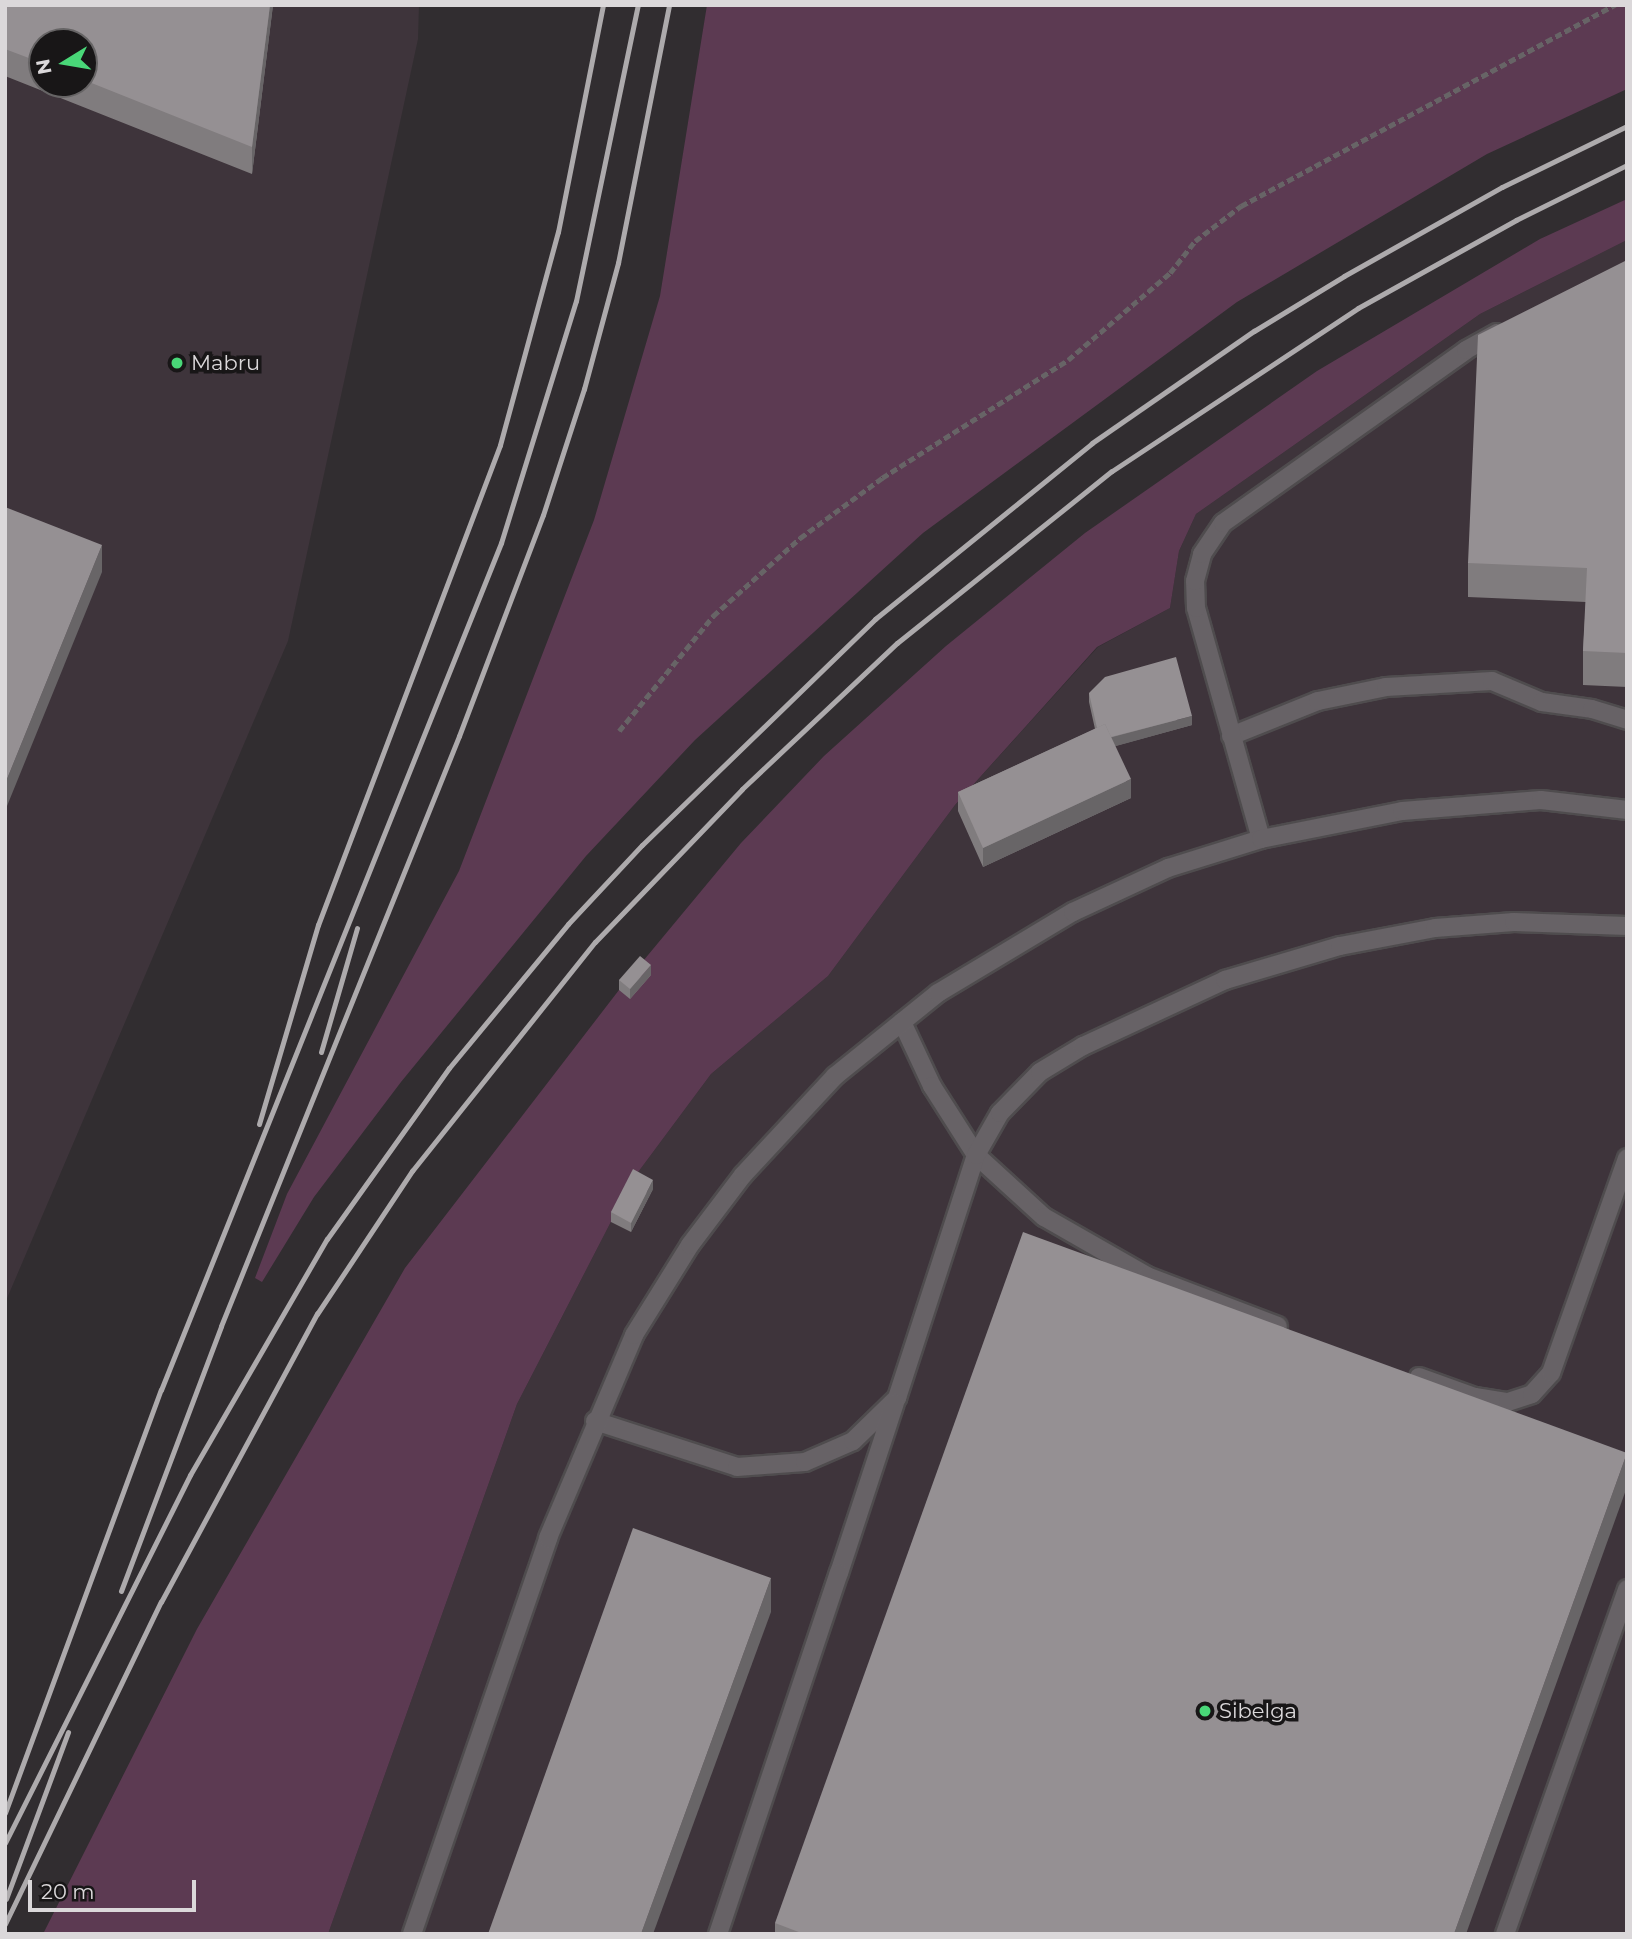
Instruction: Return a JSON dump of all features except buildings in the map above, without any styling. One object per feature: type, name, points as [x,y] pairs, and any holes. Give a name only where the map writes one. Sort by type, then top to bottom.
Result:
[{"type":"street","points":[[1261,839],[1196,608],[1195,580],[1202,554],[1223,523],[1466,349],[1512,325]]},
{"type":"street","points":[[1231,736],[1318,701],[1387,687],[1492,681],[1542,702],[1627,720]]},
{"type":"street","points":[[412,1934],[548,1538],[595,1421],[634,1335],[690,1245],[735,1185],[835,1076],[938,993],[1073,912],[1168,868],[1261,839],[1402,811],[1541,800],[1627,810]]},
{"type":"street","points":[[718,1934],[976,1155],[1000,1113],[1040,1072],[1138,1019],[1264,967],[1340,946],[1435,928],[1514,922],[1627,926]]},
{"type":"street","points":[[902,1022],[932,1086],[976,1155],[1044,1217],[1147,1276],[1299,1334]]},
{"type":"street","points":[[1400,1371],[1475,1397],[1508,1402],[1532,1394],[1551,1373],[1627,1158]]},
{"type":"street","points":[[595,1421],[737,1467],[805,1462],[853,1441],[897,1398]]},
{"type":"street","points":[[1504,1934],[1627,1589]]},
{"type":"path","points":[[620,731],[713,616],[800,538],[882,478],[1068,360],[1170,273],[1195,241],[1241,206],[1615,5]]},
{"type":"shaded area","name":"Mabru","points":[[5,5],[419,5],[418,39],[288,641],[5,1303]]},
{"type":"shaded area","points":[[707,5],[1627,5],[1627,89],[1487,154],[1237,302],[923,533],[695,740],[586,856],[401,1082],[314,1197],[262,1282],[255,1278],[287,1194],[459,871],[594,520],[660,296]]},
{"type":"shaded area","points":[[1627,199],[1627,240],[1480,314],[1196,514],[1179,551],[1170,608],[1097,647],[955,805],[828,976],[711,1074],[633,1179],[517,1404],[328,1934],[43,1934],[197,1629],[405,1268],[619,990],[741,843],[824,756],[946,646],[1085,533],[1317,371],[1540,239]]},
{"type":"shaded area","points":[[1627,240],[1627,1934],[328,1934],[517,1404],[633,1179],[711,1074],[828,976],[955,805],[1098,647],[1170,608],[1179,551],[1196,514],[1480,314]]},
{"type":"railway","points":[[259,1124],[318,925],[500,445],[558,232],[603,5]]},
{"type":"railway","points":[[5,1813],[161,1390],[501,543],[576,301],[638,5]]},
{"type":"railway","points":[[121,1591],[221,1326],[459,736],[543,515],[584,389],[618,263],[669,5]]},
{"type":"railway","points":[[5,1843],[190,1475],[327,1239],[449,1068],[568,924],[642,845],[875,619],[1092,443],[1254,331],[1344,276],[1502,187],[1627,126]]},
{"type":"railway","points":[[5,1924],[161,1602],[317,1314],[412,1171],[595,942],[742,789],[897,643],[1112,471],[1358,308],[1516,220],[1627,165]]},
{"type":"railway","points":[[321,1052],[357,928]]},
{"type":"railway","points":[[6,1899],[68,1732]]},
{"type":"place","name":"Mabru","points":[[177,363]]},
{"type":"place","name":"Sibelga","points":[[1205,1711]]}]
